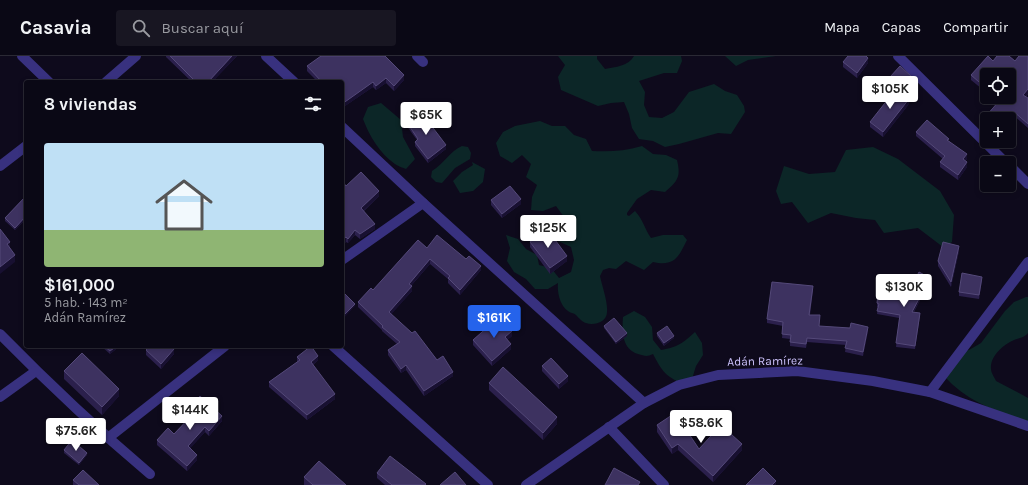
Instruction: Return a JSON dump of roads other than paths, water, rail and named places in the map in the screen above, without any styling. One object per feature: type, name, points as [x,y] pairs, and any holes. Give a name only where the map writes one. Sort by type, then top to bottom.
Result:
[{"type":"street","points":[[22,56],[47,80]]},
{"type":"street","points":[[108,80],[136,56]]},
{"type":"street","points":[[266,56],[292,80]]},
{"type":"street","points":[[898,56],[999,156]]},
{"type":"street","points":[[344,129],[423,203],[644,403]]},
{"type":"street","points":[[0,166],[24,148]]},
{"type":"street","points":[[1016,173],[1028,184]]},
{"type":"street","points":[[344,259],[423,203]]},
{"type":"street","points":[[930,392],[1028,262]]},
{"type":"street","points":[[0,334],[36,371],[108,438],[150,474]]},
{"type":"street","points":[[108,438],[222,348]]},
{"type":"street","points":[[335,348],[488,485]]},
{"type":"street","points":[[0,397],[36,371]]},
{"type":"street","name":"Adán Ramírez","points":[[526,485],[644,403],[679,385],[718,375],[797,371],[873,381],[930,392],[1028,426]]},
{"type":"street","points":[[608,427],[664,485]]}]
